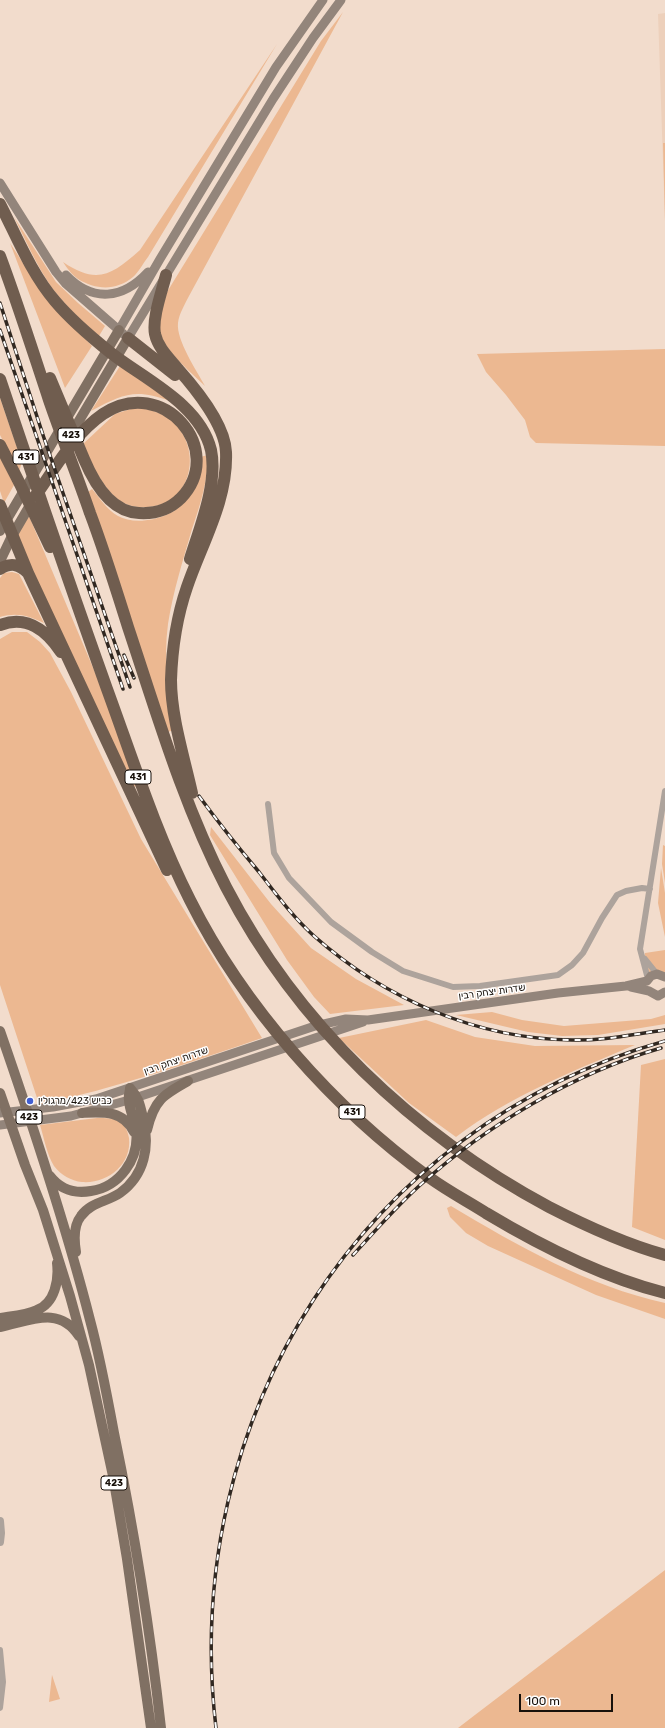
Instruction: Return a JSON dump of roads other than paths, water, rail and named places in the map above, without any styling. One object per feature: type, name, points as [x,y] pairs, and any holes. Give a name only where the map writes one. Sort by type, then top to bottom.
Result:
[{"type":"highway","points":[[0,204],[33,270],[55,302],[111,353],[178,400],[198,423],[205,434],[210,450],[212,476],[210,490],[178,603],[171,648],[175,711],[180,744],[201,835]]},
{"type":"highway","points":[[0,256],[49,399],[92,516],[185,795],[201,835],[227,888],[246,922],[294,992],[336,1043],[380,1087],[448,1144],[495,1176],[580,1223],[630,1244],[665,1255]]},
{"type":"highway","points":[[166,275],[155,320],[155,334],[165,355],[197,391],[212,417]]},
{"type":"highway","points":[[10,283],[89,471],[102,491],[118,507],[129,512],[140,513],[153,512],[170,506],[184,494],[194,475],[196,455],[190,434],[179,419],[163,407],[148,403],[133,403],[113,409],[93,422],[78,436],[35,496]]},
{"type":"highway","points":[[125,342],[190,387],[207,408],[223,440],[226,450],[224,484],[218,508],[187,589],[174,647],[172,674]]},
{"type":"highway","name":"431","points":[[0,379],[89,638],[163,842],[192,904],[211,938],[255,1004],[305,1065],[356,1117],[428,1177],[533,1240],[628,1281],[665,1293]]},
{"type":"highway","points":[[0,445],[41,527],[89,638]]},
{"type":"highway","points":[[0,505],[3,525],[12,536],[144,824],[169,873],[211,938]]},
{"type":"highway","points":[[0,569],[15,564],[20,566],[28,573]]},
{"type":"highway","points":[[0,625],[14,621],[22,622],[29,623],[40,630],[59,650],[81,685]]},
{"type":"main road","points":[[119,330],[276,67],[324,0]]},
{"type":"main road","points":[[125,342],[273,99],[312,38],[341,0]]},
{"type":"main road","points":[[0,183],[56,272],[65,283],[119,330],[125,342]]},
{"type":"main road","points":[[15,207],[57,265],[73,282],[89,292],[115,294],[124,290],[141,280],[160,259]]},
{"type":"main road","name":"423","points":[[3,525],[119,330]]},
{"type":"main road","name":"423","points":[[0,562],[12,536],[125,342]]},
{"type":"main road","name":"שדרות יצחק רבין","points":[[0,1125],[49,1120],[82,1114],[188,1081],[368,1020],[558,993],[619,987],[648,980],[661,975]]},
{"type":"main road","points":[[648,980],[647,986],[649,991]]},
{"type":"main road","name":"שדרות יצחק רבין","points":[[619,987],[636,988],[649,991],[658,996],[665,992]]},
{"type":"main road","name":"שדרות יצחק רבין","points":[[0,1113],[75,1103],[130,1088],[315,1026],[346,1019],[368,1020]]},
{"type":"main road","name":"423","points":[[0,1031],[43,1160],[79,1278],[100,1362],[123,1474],[151,1648],[161,1728]]},
{"type":"main road","points":[[79,1278],[75,1236],[77,1223],[80,1216],[89,1208],[120,1193],[133,1180],[138,1173],[146,1155],[147,1134],[155,1105],[170,1091],[188,1081]]},
{"type":"main road","points":[[130,1088],[147,1134]]},
{"type":"main road","name":"423","points":[[0,1093],[25,1165],[43,1210],[83,1342],[114,1483],[142,1656],[151,1728]]},
{"type":"main road","points":[[47,1173],[55,1182],[71,1191],[82,1192],[99,1190],[114,1182],[126,1170],[133,1156],[136,1141],[133,1099]]},
{"type":"main road","points":[[82,1114],[98,1112],[118,1114],[131,1126],[136,1141]]},
{"type":"main road","points":[[0,1318],[37,1310],[49,1301],[54,1293],[57,1275],[54,1244]]},
{"type":"main road","points":[[0,1328],[39,1319],[62,1319],[73,1327],[83,1342]]},
{"type":"street","points":[[648,980],[640,949],[665,791]]},
{"type":"street","points":[[268,804],[274,853],[289,878],[331,922],[372,952],[403,971],[453,987],[480,986],[558,975],[572,965],[583,953],[602,918],[617,896],[626,891],[642,888],[650,889]]},
{"type":"street","points":[[640,949],[647,963],[661,975]]},
{"type":"street","points":[[0,1521],[0,1542]]},
{"type":"street","points":[[0,1650],[3,1682],[0,1708]]},
{"type":"railway","points":[[0,303],[44,438],[130,687]]},
{"type":"railway","points":[[0,330],[123,689]]},
{"type":"railway","points":[[124,655],[134,678]]},
{"type":"railway","points":[[199,796],[278,897],[306,929],[342,959],[371,979],[402,996],[434,1011],[467,1023],[502,1032],[537,1038],[584,1040],[665,1030]]},
{"type":"railway","points":[[216,1728],[212,1613],[228,1502],[262,1397],[313,1300],[380,1214],[462,1141],[557,1082],[665,1041]]},
{"type":"railway","points":[[353,1255],[418,1187],[472,1143],[501,1123],[564,1087],[628,1059],[661,1048]]},
{"type":"place","name":"כביש 423/מרגולין","points":[[30,1101]]}]
